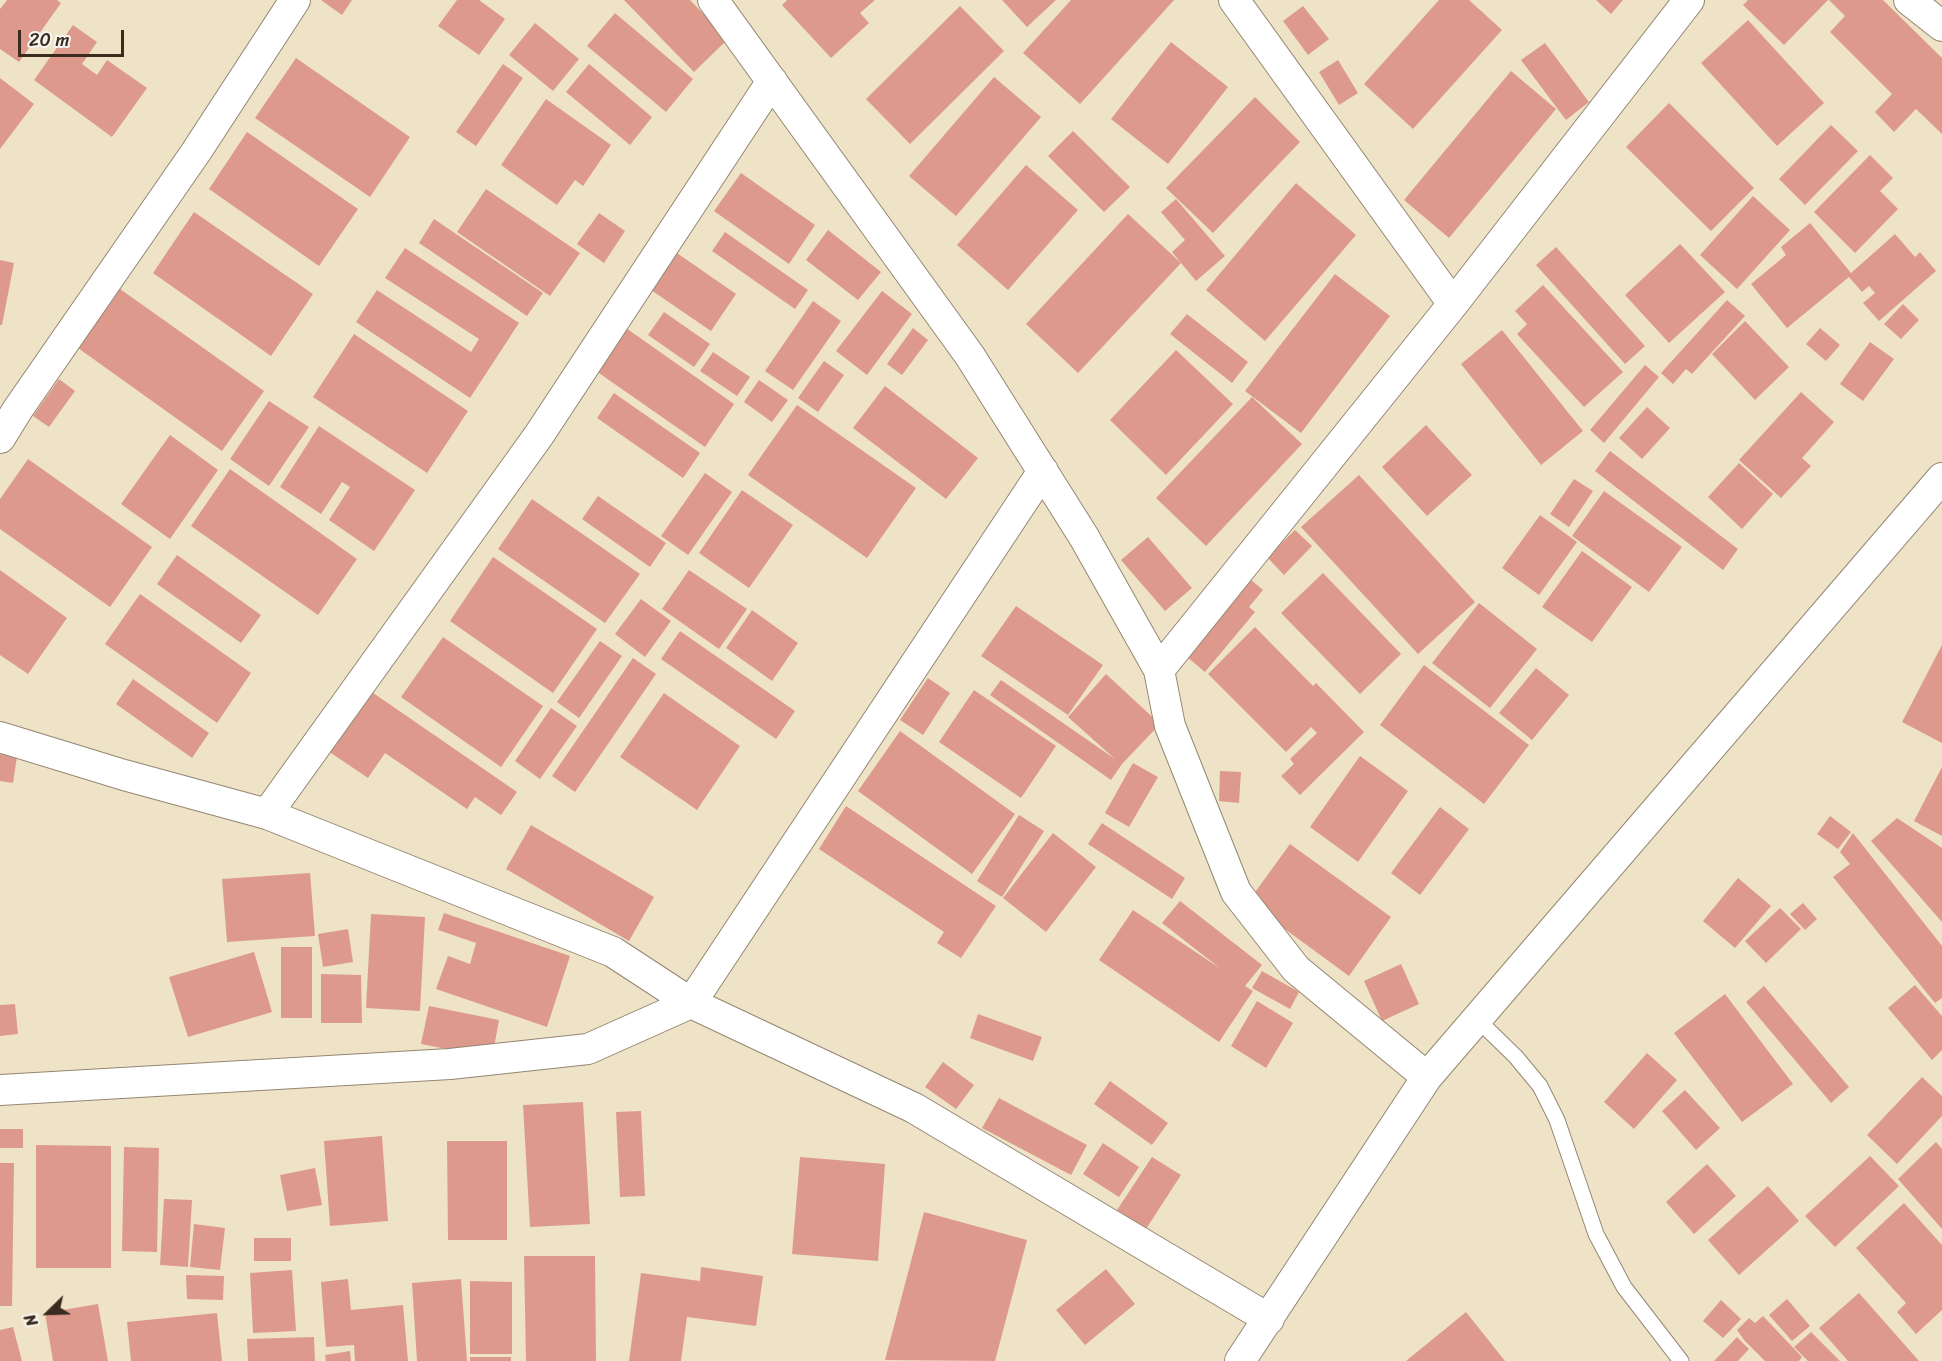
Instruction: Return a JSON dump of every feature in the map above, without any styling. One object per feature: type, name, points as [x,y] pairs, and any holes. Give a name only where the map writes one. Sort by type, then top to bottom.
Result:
[{"type":"street","points":[[0,438],[196,152],[295,0]]},
{"type":"street","points":[[713,0],[970,356],[1084,537],[1158,670],[1170,726],[1236,892],[1296,969],[1427,1077]]},
{"type":"street","points":[[1234,0],[1453,304]]},
{"type":"street","points":[[1158,670],[1453,304],[1689,0]]},
{"type":"street","points":[[1909,0],[1942,26]]},
{"type":"street","points":[[267,814],[539,435],[772,81]]},
{"type":"street","points":[[0,1090],[450,1064],[588,1049],[691,1003],[1043,471]]},
{"type":"street","points":[[1240,1361],[1427,1077],[1942,478]]},
{"type":"street","points":[[0,737],[123,775],[267,814],[613,952],[691,1003],[914,1108],[1269,1319]]},
{"type":"lane","points":[[1477,1019],[1516,1057],[1540,1086],[1557,1120],[1596,1234],[1624,1287],[1681,1361]]},
{"type":"building","points":[[7,0],[57,0],[61,3],[19,62],[0,49],[0,9]]},
{"type":"building","points":[[321,0],[352,0],[342,15]]},
{"type":"building","points":[[457,0],[479,0],[505,19],[479,55],[438,26]]},
{"type":"building","points":[[624,0],[690,0],[728,39],[694,72]]},
{"type":"building","points":[[787,0],[875,0],[860,13],[869,23],[831,58],[782,5]]},
{"type":"building","points":[[1002,0],[1056,0],[1027,27]]},
{"type":"building","points":[[1071,0],[1174,0],[1080,104],[1023,53]]},
{"type":"building","points":[[1439,0],[1469,0],[1502,30],[1413,129],[1364,84]]},
{"type":"building","points":[[1596,0],[1623,0],[1611,14]]},
{"type":"building","points":[[1748,0],[1828,0],[1784,45],[1743,5]]},
{"type":"building","points":[[1829,0],[1883,0],[1942,58],[1942,134],[1916,109],[1894,132],[1875,112],[1892,94],[1830,32],[1845,16]]},
{"type":"building","points":[[960,6],[1004,51],[910,144],[866,99]]},
{"type":"building","points":[[1303,6],[1329,39],[1308,55],[1283,21]]},
{"type":"building","points":[[615,13],[693,79],[666,112],[587,46]]},
{"type":"building","points":[[1748,20],[1824,103],[1777,146],[1701,63]]},
{"type":"building","points":[[535,23],[579,59],[553,91],[509,55]]},
{"type":"building","points":[[73,25],[97,42],[82,64],[97,75],[107,60],[147,88],[112,137],[34,80]]},
{"type":"building","points":[[1171,42],[1228,87],[1168,164],[1111,119]]},
{"type":"building","points":[[1545,43],[1589,102],[1566,120],[1521,60]]},
{"type":"building","points":[[296,58],[410,137],[370,197],[255,118]]},
{"type":"building","points":[[1338,60],[1358,93],[1339,105],[1319,72]]},
{"type":"building","points":[[503,64],[523,78],[476,146],[456,132]]},
{"type":"building","points":[[589,64],[652,117],[630,145],[566,92]]},
{"type":"building","points":[[1511,71],[1556,109],[1449,238],[1404,200]]},
{"type":"building","points":[[994,77],[1041,117],[956,216],[909,176]]},
{"type":"building","points":[[0,78],[34,104],[0,149]]},
{"type":"building","points":[[1255,97],[1300,142],[1213,233],[1166,188]]},
{"type":"building","points":[[546,99],[611,145],[583,186],[575,180],[557,205],[501,165]]},
{"type":"building","points":[[1669,103],[1754,188],[1711,231],[1626,147]]},
{"type":"building","points":[[1831,125],[1858,151],[1805,205],[1779,179]]},
{"type":"building","points":[[1073,131],[1130,187],[1104,212],[1048,156]]},
{"type":"building","points":[[247,132],[358,209],[319,266],[209,189]]},
{"type":"building","points":[[1870,155],[1893,178],[1880,191],[1898,209],[1855,253],[1814,212]]},
{"type":"building","points":[[1026,165],[1078,210],[1008,290],[957,245]]},
{"type":"building","points":[[741,173],[815,225],[789,264],[714,211]]},
{"type":"building","points":[[1296,183],[1356,235],[1265,341],[1206,290]]},
{"type":"building","points":[[486,189],[580,253],[550,296],[457,232]]},
{"type":"building","points":[[1753,196],[1790,230],[1737,289],[1700,255]]},
{"type":"building","points":[[1176,199],[1225,256],[1196,281],[1172,252],[1185,240],[1161,212]]},
{"type":"building","points":[[194,212],[313,294],[271,356],[153,273]]},
{"type":"building","points":[[599,213],[625,231],[604,263],[577,244]]},
{"type":"building","points":[[1128,214],[1181,263],[1078,373],[1026,324]]},
{"type":"building","points":[[434,219],[543,293],[527,316],[419,243]]},
{"type":"building","points":[[1810,223],[1851,273],[1895,234],[1915,257],[1920,252],[1936,271],[1879,321],[1863,303],[1875,293],[1869,286],[1862,292],[1849,277],[1787,328],[1751,284],[1786,255],[1781,247]]},
{"type":"building","points":[[828,230],[881,272],[858,300],[806,260]]},
{"type":"building","points":[[725,232],[808,290],[795,309],[712,251]]},
{"type":"building","points":[[1680,244],[1725,292],[1669,343],[1625,295]]},
{"type":"building","points":[[1556,247],[1645,346],[1625,364],[1536,265]]},
{"type":"building","points":[[405,248],[519,323],[470,398],[356,322],[377,290],[471,352],[479,339],[385,278]]},
{"type":"building","points":[[674,251],[736,294],[711,331],[648,288]]},
{"type":"building","points":[[0,260],[14,263],[2,325],[0,325]]},
{"type":"building","points":[[1335,274],[1390,316],[1301,433],[1245,391]]},
{"type":"building","points":[[113,284],[264,391],[222,451],[71,343]]},
{"type":"building","points":[[1543,285],[1623,372],[1584,407],[1517,334],[1527,324],[1515,311]]},
{"type":"building","points":[[882,291],[912,314],[867,375],[836,351]]},
{"type":"building","points":[[1727,300],[1745,316],[1692,374],[1686,369],[1673,384],[1661,373]]},
{"type":"building","points":[[813,301],[841,321],[793,390],[765,371]]},
{"type":"building","points":[[1903,304],[1919,320],[1901,339],[1884,324]]},
{"type":"building","points":[[664,312],[710,344],[694,367],[648,335]]},
{"type":"building","points":[[1187,314],[1248,362],[1232,383],[1170,334]]},
{"type":"building","points":[[1745,321],[1789,367],[1755,400],[1712,354]]},
{"type":"building","points":[[626,328],[734,404],[705,447],[596,371]]},
{"type":"building","points":[[913,328],[928,340],[902,375],[887,364]]},
{"type":"building","points":[[1820,328],[1840,345],[1826,361],[1806,344]]},
{"type":"building","points":[[1502,330],[1583,431],[1541,465],[1461,364]]},
{"type":"building","points":[[354,334],[468,411],[427,473],[313,397]]},
{"type":"building","points":[[1870,342],[1894,359],[1863,401],[1840,384]]},
{"type":"building","points":[[1176,350],[1233,404],[1166,475],[1110,420]]},
{"type":"building","points":[[713,352],[750,377],[737,396],[700,371]]},
{"type":"building","points":[[824,361],[844,375],[818,412],[798,398]]},
{"type":"building","points":[[1645,365],[1659,377],[1604,443],[1590,430]]},
{"type":"building","points":[[59,379],[75,391],[49,427],[33,416]]},
{"type":"building","points":[[759,380],[788,400],[772,422],[744,402]]},
{"type":"building","points":[[885,386],[978,458],[946,499],[853,428]]},
{"type":"building","points":[[1801,392],[1834,422],[1802,458],[1811,466],[1781,498],[1739,460]]},
{"type":"building","points":[[614,393],[700,453],[683,478],[597,418]]},
{"type":"building","points":[[1252,397],[1302,444],[1206,546],[1156,498]]},
{"type":"building","points":[[269,401],[309,427],[269,486],[230,459]]},
{"type":"building","points":[[797,405],[916,488],[867,558],[748,475]]},
{"type":"building","points":[[1647,407],[1670,428],[1642,459],[1619,438]]},
{"type":"building","points":[[1426,425],[1472,475],[1427,516],[1382,467]]},
{"type":"building","points":[[319,426],[415,490],[374,551],[329,520],[350,487],[342,482],[321,514],[280,487]]},
{"type":"building","points":[[170,435],[218,470],[170,539],[121,504]]},
{"type":"building","points":[[1610,451],[1738,549],[1723,570],[1595,471]]},
{"type":"building","points":[[28,459],[152,547],[110,607],[0,529],[0,499]]},
{"type":"building","points":[[1739,463],[1773,494],[1742,529],[1708,497]]},
{"type":"building","points":[[230,469],[357,559],[318,615],[191,526]]},
{"type":"building","points":[[705,473],[732,492],[688,555],[661,536]]},
{"type":"building","points":[[1359,475],[1475,602],[1418,654],[1301,527]]},
{"type":"building","points":[[1574,479],[1593,491],[1569,527],[1550,514]]},
{"type":"building","points":[[742,490],[793,525],[749,588],[699,553]]},
{"type":"building","points":[[1604,491],[1682,547],[1649,592],[1572,536]]},
{"type":"building","points":[[598,496],[666,543],[650,567],[582,519]]},
{"type":"building","points":[[532,499],[640,574],[605,623],[498,549]]},
{"type":"building","points":[[1540,515],[1577,542],[1539,595],[1502,568]]},
{"type":"building","points":[[1295,530],[1312,546],[1284,575],[1267,557]]},
{"type":"building","points":[[1148,537],[1192,588],[1165,611],[1121,560]]},
{"type":"building","points":[[1582,551],[1632,587],[1592,642],[1542,607]]},
{"type":"building","points":[[177,555],[261,615],[241,643],[157,584]]},
{"type":"building","points":[[493,557],[597,629],[553,693],[450,621]]},
{"type":"building","points":[[0,570],[67,618],[28,674],[0,655]]},
{"type":"building","points":[[689,570],[747,609],[719,649],[662,609]]},
{"type":"building","points":[[1323,573],[1401,654],[1360,694],[1281,613]]},
{"type":"building","points":[[1244,574],[1263,590],[1249,607],[1255,612],[1205,672],[1180,651]]},
{"type":"building","points":[[140,594],[251,673],[217,723],[105,644]]},
{"type":"building","points":[[641,599],[671,621],[645,657],[615,634]]},
{"type":"building","points":[[1479,603],[1537,649],[1490,708],[1432,663]]},
{"type":"building","points":[[1016,606],[1103,665],[1068,715],[981,656]]},
{"type":"building","points":[[752,610],[798,643],[772,681],[726,648]]},
{"type":"building","points":[[1255,627],[1313,686],[1316,683],[1364,732],[1300,795],[1281,776],[1294,764],[1290,759],[1317,733],[1311,727],[1286,752],[1208,674]]},
{"type":"building","points":[[680,631],[795,711],[776,739],[661,659]]},
{"type":"building","points":[[443,637],[543,706],[501,767],[401,697]]},
{"type":"building","points":[[600,641],[622,656],[579,718],[557,702]]},
{"type":"building","points":[[1942,645],[1942,743],[1902,722]]},
{"type":"building","points":[[633,658],[656,674],[575,792],[552,776]]},
{"type":"building","points":[[1424,665],[1529,745],[1484,804],[1380,725]]},
{"type":"building","points":[[1536,668],[1569,695],[1532,740],[1499,713]]},
{"type":"building","points":[[1106,674],[1160,724],[1122,764],[1111,780],[990,695],[1001,680],[1115,759],[1068,717]]},
{"type":"building","points":[[928,678],[950,693],[923,735],[900,720]]},
{"type":"building","points":[[133,679],[209,733],[192,758],[116,704]]},
{"type":"building","points":[[366,688],[517,792],[501,815],[475,797],[467,809],[385,753],[368,778],[325,749]]},
{"type":"building","points":[[974,690],[1056,746],[1021,798],[939,742]]},
{"type":"building","points":[[664,693],[740,746],[697,810],[620,757]]},
{"type":"building","points":[[551,708],[577,726],[540,779],[515,761]]},
{"type":"building","points":[[900,731],[1015,814],[972,874],[858,791]]},
{"type":"building","points":[[0,754],[17,756],[13,783],[0,781]]},
{"type":"building","points":[[1360,756],[1408,791],[1358,862],[1310,827]]},
{"type":"building","points":[[1133,763],[1158,777],[1129,827],[1105,813]]},
{"type":"building","points":[[1942,767],[1942,836],[1914,821]]},
{"type":"building","points":[[1220,771],[1241,772],[1239,803],[1219,801]]},
{"type":"building","points":[[846,806],[996,906],[961,958],[937,943],[944,932],[819,849]]},
{"type":"building","points":[[1440,807],[1469,829],[1420,895],[1391,873]]},
{"type":"building","points":[[1019,815],[1044,831],[1002,897],[977,881]]},
{"type":"building","points":[[1830,816],[1851,832],[1838,849],[1817,834]]},
{"type":"building","points":[[1897,818],[1942,848],[1942,922],[1871,841]]},
{"type":"building","points":[[1102,823],[1185,878],[1172,899],[1088,844]]},
{"type":"building","points":[[531,825],[654,897],[629,941],[506,869]]},
{"type":"building","points":[[1053,833],[1096,867],[1046,932],[1003,898]]},
{"type":"building","points":[[1853,833],[1942,946],[1942,998],[1935,1003],[1833,877],[1850,864],[1840,852]]},
{"type":"building","points":[[1290,844],[1391,917],[1349,976],[1248,902]]},
{"type":"building","points":[[310,873],[315,936],[227,942],[222,879]]},
{"type":"building","points":[[1738,878],[1771,906],[1735,948],[1703,921]]},
{"type":"building","points":[[1180,901],[1262,965],[1245,986],[1253,991],[1219,1042],[1099,960],[1133,910],[1221,969],[1162,923]]},
{"type":"building","points":[[1803,903],[1817,919],[1805,930],[1790,914]]},
{"type":"building","points":[[1780,908],[1801,929],[1766,963],[1745,941]]},
{"type":"building","points":[[444,913],[570,956],[547,1027],[436,989],[448,956],[470,964],[476,943],[438,930]]},
{"type":"building","points":[[371,914],[425,917],[420,1011],[366,1008]]},
{"type":"building","points":[[348,929],[353,962],[323,967],[318,934]]},
{"type":"building","points":[[281,947],[312,947],[312,1018],[281,1018]]},
{"type":"building","points":[[254,952],[272,1012],[188,1037],[169,977]]},
{"type":"building","points":[[1401,964],[1419,1004],[1382,1021],[1364,981]]},
{"type":"building","points":[[1262,971],[1299,992],[1290,1009],[1252,988]]},
{"type":"building","points":[[321,974],[361,975],[362,1023],[321,1023]]},
{"type":"building","points":[[1915,985],[1942,1016],[1942,1050],[1932,1060],[1888,1008]]},
{"type":"building","points":[[1764,986],[1849,1087],[1831,1103],[1746,1002]]},
{"type":"building","points":[[1725,994],[1793,1084],[1742,1122],[1674,1033]]},
{"type":"building","points":[[1257,1001],[1293,1023],[1266,1068],[1231,1046]]},
{"type":"building","points":[[15,1004],[18,1034],[0,1036],[0,1005]]},
{"type":"building","points":[[429,1006],[499,1020],[492,1058],[421,1044]]},
{"type":"building","points":[[978,1014],[1042,1037],[1033,1061],[970,1038]]},
{"type":"building","points":[[1647,1053],[1677,1080],[1634,1129],[1604,1102]]},
{"type":"building","points":[[943,1062],[974,1085],[956,1109],[925,1087]]},
{"type":"building","points":[[1922,1077],[1942,1096],[1942,1116],[1897,1164],[1867,1135]]},
{"type":"building","points":[[1110,1081],[1168,1123],[1152,1145],[1094,1104]]},
{"type":"building","points":[[1685,1090],[1720,1128],[1696,1150],[1662,1111]]},
{"type":"building","points":[[999,1098],[1087,1145],[1071,1175],[982,1128]]},
{"type":"building","points":[[583,1102],[590,1224],[530,1227],[523,1105]]},
{"type":"building","points":[[641,1111],[645,1196],[620,1197],[616,1112]]},
{"type":"building","points":[[0,1129],[23,1129],[23,1148],[0,1148]]},
{"type":"building","points":[[382,1136],[388,1221],[330,1226],[324,1141]]},
{"type":"building","points":[[447,1141],[507,1141],[507,1240],[448,1240]]},
{"type":"building","points":[[1936,1142],[1942,1149],[1942,1229],[1898,1179]]},
{"type":"building","points":[[1103,1143],[1139,1167],[1119,1197],[1083,1174]]},
{"type":"building","points":[[36,1145],[111,1146],[111,1268],[36,1268]]},
{"type":"building","points":[[124,1147],[159,1148],[157,1252],[122,1251]]},
{"type":"building","points":[[1870,1156],[1899,1186],[1835,1247],[1805,1216]]},
{"type":"building","points":[[800,1157],[885,1164],[878,1261],[792,1254]]},
{"type":"building","points":[[1152,1157],[1181,1175],[1146,1229],[1117,1210]]},
{"type":"building","points":[[0,1163],[14,1163],[12,1306],[0,1306]]},
{"type":"building","points":[[1707,1164],[1736,1196],[1694,1234],[1666,1202]]},
{"type":"building","points":[[315,1168],[322,1205],[287,1211],[280,1175]]},
{"type":"building","points":[[1768,1186],[1799,1221],[1739,1275],[1708,1240]]},
{"type":"building","points":[[164,1199],[192,1200],[188,1267],[160,1265]]},
{"type":"building","points":[[1904,1203],[1942,1245],[1942,1310],[1916,1334],[1897,1312],[1906,1303],[1856,1248]]},
{"type":"building","points":[[924,1212],[1027,1240],[995,1361],[885,1360]]},
{"type":"building","points":[[194,1224],[225,1228],[220,1270],[190,1267]]},
{"type":"building","points":[[254,1238],[291,1238],[291,1261],[254,1261]]},
{"type":"building","points":[[524,1256],[595,1256],[596,1361],[526,1361]]},
{"type":"building","points":[[701,1267],[763,1276],[756,1326],[687,1317],[681,1361],[629,1361],[641,1273],[700,1281]]},
{"type":"building","points":[[1106,1269],[1135,1304],[1085,1345],[1056,1310]]},
{"type":"building","points":[[292,1270],[296,1331],[253,1333],[250,1273]]},
{"type":"building","points":[[186,1275],[224,1276],[223,1300],[187,1299]]},
{"type":"building","points":[[348,1279],[351,1310],[403,1305],[408,1361],[355,1361],[354,1345],[326,1347],[321,1282]]},
{"type":"building","points":[[461,1279],[467,1361],[417,1361],[412,1283]]},
{"type":"building","points":[[470,1281],[512,1282],[512,1354],[470,1354]]},
{"type":"building","points":[[1859,1293],[1919,1361],[1848,1361],[1819,1328]]},
{"type":"building","points":[[1787,1299],[1810,1326],[1792,1341],[1769,1315]]},
{"type":"building","points":[[1721,1300],[1741,1319],[1723,1338],[1703,1321]]},
{"type":"building","points":[[98,1304],[108,1361],[53,1361],[45,1313]]},
{"type":"building","points":[[1466,1312],[1505,1361],[1406,1361]]},
{"type":"building","points":[[217,1313],[222,1361],[131,1361],[127,1322]]},
{"type":"building","points":[[1763,1316],[1802,1357],[1799,1361],[1765,1361],[1744,1340],[1737,1330],[1749,1318],[1755,1323]]},
{"type":"building","points":[[13,1327],[22,1361],[0,1361],[0,1330]]},
{"type":"building","points":[[1811,1332],[1840,1361],[1808,1361],[1794,1347]]},
{"type":"building","points":[[314,1337],[315,1361],[248,1361],[247,1339]]},
{"type":"building","points":[[1737,1337],[1749,1349],[1738,1361],[1714,1361]]},
{"type":"building","points":[[350,1351],[351,1361],[326,1361],[325,1355]]},
{"type":"building","points":[[470,1357],[511,1357],[511,1361],[470,1361]]}]
